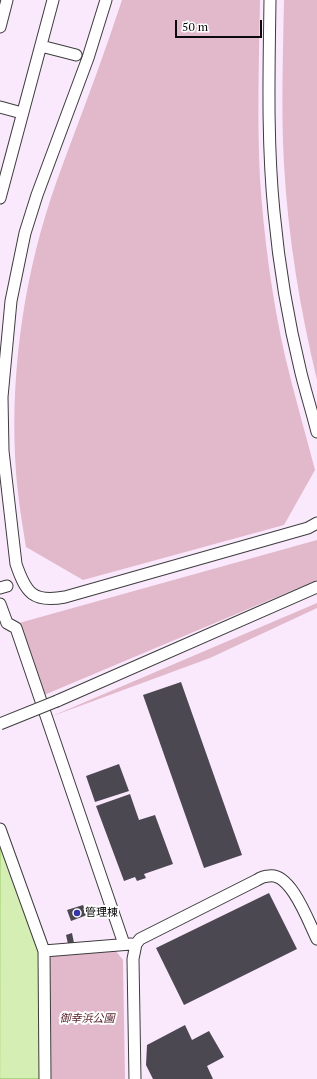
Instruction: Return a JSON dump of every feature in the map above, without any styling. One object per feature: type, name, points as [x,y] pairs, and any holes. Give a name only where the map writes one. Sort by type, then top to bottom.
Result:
[{"type":"street","points":[[0,27],[7,0]]},
{"type":"street","points":[[0,198],[53,0]]},
{"type":"street","points":[[106,0],[88,58],[37,195],[25,233],[11,301],[2,397],[3,450],[16,564],[21,580],[27,589],[39,598],[46,600],[65,597],[308,528],[317,523]]},
{"type":"street","points":[[270,0],[269,117],[274,211],[280,264],[289,317],[301,374],[317,432]]},
{"type":"street","points":[[41,46],[76,55]]},
{"type":"street","points":[[0,107],[22,113]]},
{"type":"street","points":[[0,724],[57,701],[317,587]]},
{"type":"street","points":[[0,604],[4,624],[16,628],[124,944]]},
{"type":"street","points":[[0,829],[44,951],[45,1079]]},
{"type":"street","points":[[135,1079],[134,959],[136,944],[144,936],[257,880],[269,876],[276,876],[291,888],[317,939]]},
{"type":"street","points":[[44,951],[136,944]]},
{"type":"green space","points":[[122,0],[260,0],[258,90],[259,157],[266,246],[272,290],[285,356],[315,470],[284,525],[83,580],[26,547],[15,459],[15,389],[22,318],[28,284],[45,217]]},
{"type":"green space","points":[[284,0],[317,0],[317,380],[305,327],[288,219],[284,164],[282,82]]},
{"type":"green space","points":[[317,540],[317,580],[44,695],[19,623]]},
{"type":"green space","points":[[317,603],[317,608],[210,658],[50,717]]},
{"type":"green space","name":"御幸浜公園","points":[[116,951],[123,960],[125,1079],[51,1079],[50,956]]},
{"type":"shaded area","points":[[0,842],[39,950],[40,1079],[0,1079]]},
{"type":"building","points":[[181,682],[242,855],[204,868],[143,695]]},
{"type":"building","points":[[119,764],[129,791],[95,802],[86,776]]},
{"type":"building","points":[[130,794],[139,820],[155,815],[173,864],[144,874],[146,878],[137,881],[135,877],[124,881],[96,806]]},
{"type":"building","points":[[269,893],[297,949],[184,1005],[156,948]]},
{"type":"building","name":"管理棟","points":[[83,905],[87,915],[71,921],[67,910]]},
{"type":"building","points":[[72,933],[74,943],[68,944],[66,935]]},
{"type":"building","points":[[185,1025],[192,1040],[209,1031],[224,1057],[207,1066],[213,1079],[153,1079],[146,1065],[147,1045]]},
{"type":"place","name":"管理棟","points":[[77,913]]}]
